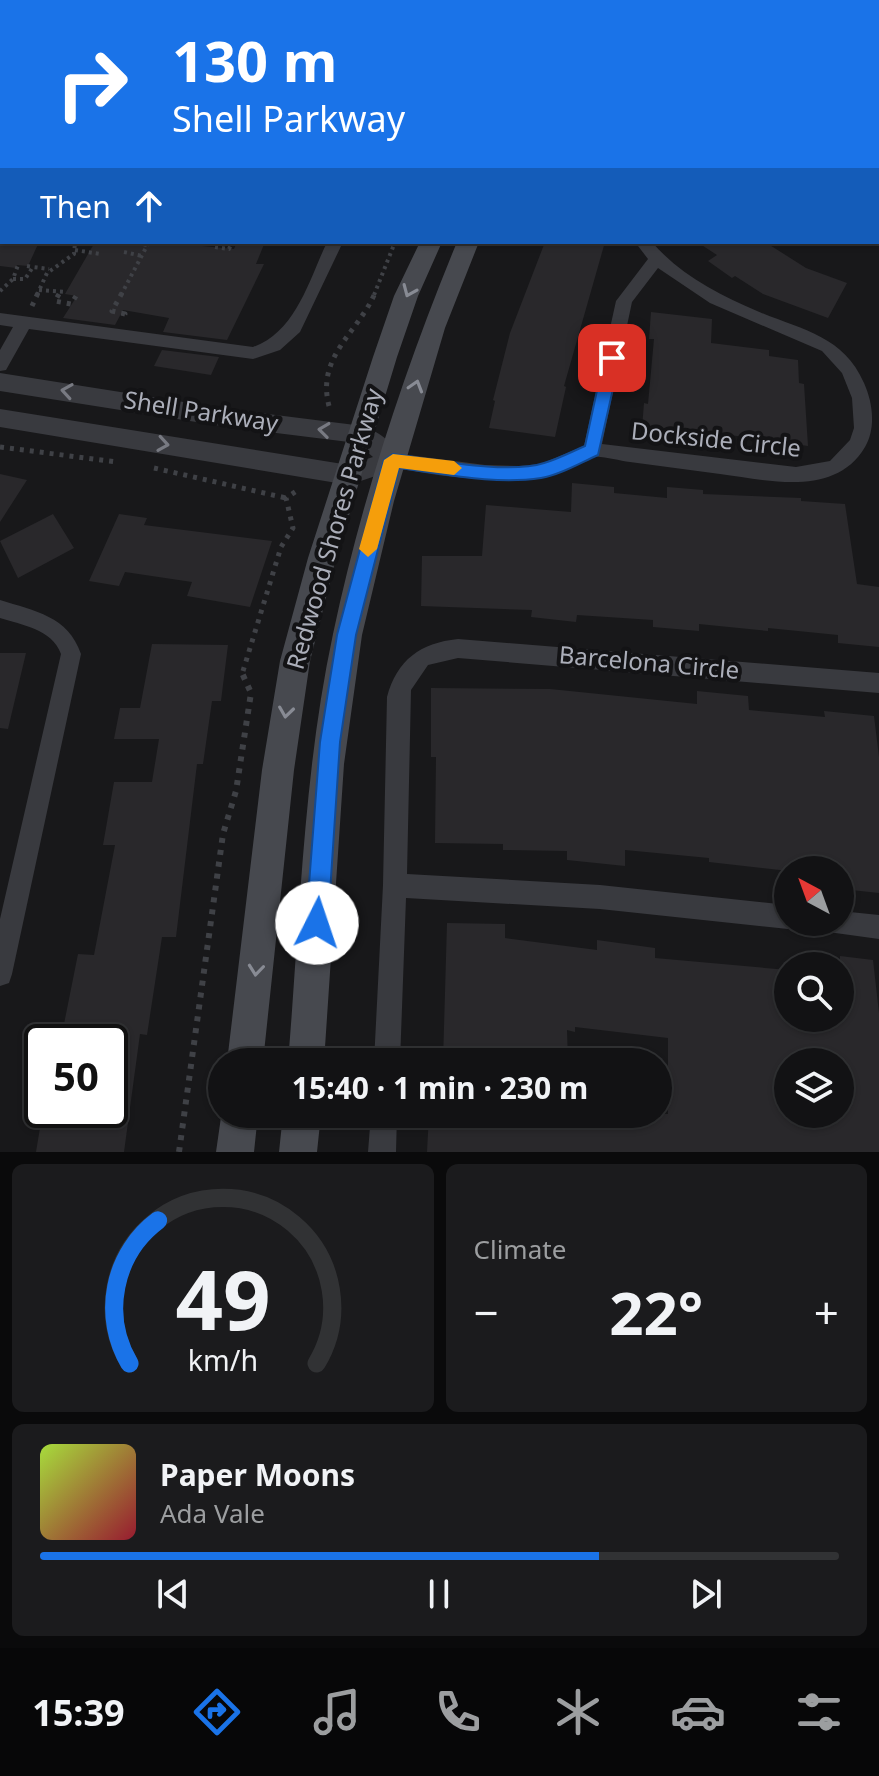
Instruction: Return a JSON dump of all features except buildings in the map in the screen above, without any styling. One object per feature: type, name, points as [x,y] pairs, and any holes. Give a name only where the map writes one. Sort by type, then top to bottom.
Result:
[{"type":"main road","name":"Redwood Shores Parkway","points":[[247,1048],[287,706],[318,573],[393,335],[430,244]]},
{"type":"main road","name":"Redwood Shores Parkway","points":[[308,1048],[330,742],[347,635],[393,460],[433,328],[467,244]]},
{"type":"main road","points":[[235,1152],[238,1128]]},
{"type":"main road","points":[[298,1152],[301,1128]]},
{"type":"street","points":[[0,319],[27,314],[111,335],[236,353],[267,350],[284,339],[299,321],[311,288],[334,244]]},
{"type":"street","name":"Dockside Circle","points":[[645,244],[657,259],[732,307],[815,339],[831,349],[855,381],[862,406],[863,431],[842,463],[801,475],[592,450],[624,301],[657,259]]},
{"type":"street","points":[[0,365],[27,314]]},
{"type":"street","name":"Shell Parkway","points":[[0,382],[228,418],[363,435]]},
{"type":"street","name":"Shell Parkway","points":[[0,418],[349,475],[393,460],[485,472],[543,471],[592,450]]},
{"type":"street","points":[[363,435],[393,460]]},
{"type":"street","points":[[0,609],[53,626],[66,639],[71,654],[7,915],[0,974]]},
{"type":"street","name":"Barcelona Circle","points":[[395,885],[398,697],[404,677],[421,660],[438,651],[574,656],[879,683]]},
{"type":"street","points":[[388,1048],[395,885],[600,897],[774,916]]},
{"type":"street","points":[[854,924],[879,927]]},
{"type":"street","points":[[382,1152],[383,1128]]},
{"type":"path","points":[[27,314],[43,278],[68,259],[75,250],[75,244]]},
{"type":"path","points":[[132,244],[126,253],[142,256]]},
{"type":"path","points":[[111,335],[125,314],[112,311],[148,244]]},
{"type":"path","points":[[215,247],[229,249],[231,244]]},
{"type":"path","points":[[329,406],[324,387],[339,346],[372,299],[394,244]]},
{"type":"path","points":[[75,250],[100,254]]},
{"type":"path","points":[[0,291],[13,279],[18,265]]},
{"type":"path","points":[[27,266],[51,270]]},
{"type":"path","points":[[13,279],[25,279],[33,267]]},
{"type":"path","points":[[39,290],[59,295],[67,292]]},
{"type":"path","points":[[59,295],[55,301],[71,304],[75,297]]},
{"type":"path","points":[[0,447],[122,462]]},
{"type":"path","points":[[153,468],[286,498],[308,483]]},
{"type":"path","points":[[179,1152],[223,834],[236,791],[251,693],[242,673],[281,547],[293,528],[286,498]]},
{"type":"slow traffic","points":[[368,549],[393,460],[454,468]]},
{"type":"route","points":[[317,923],[330,742],[347,635],[393,460],[485,472],[519,473],[543,471],[592,450],[612,358]]}]
